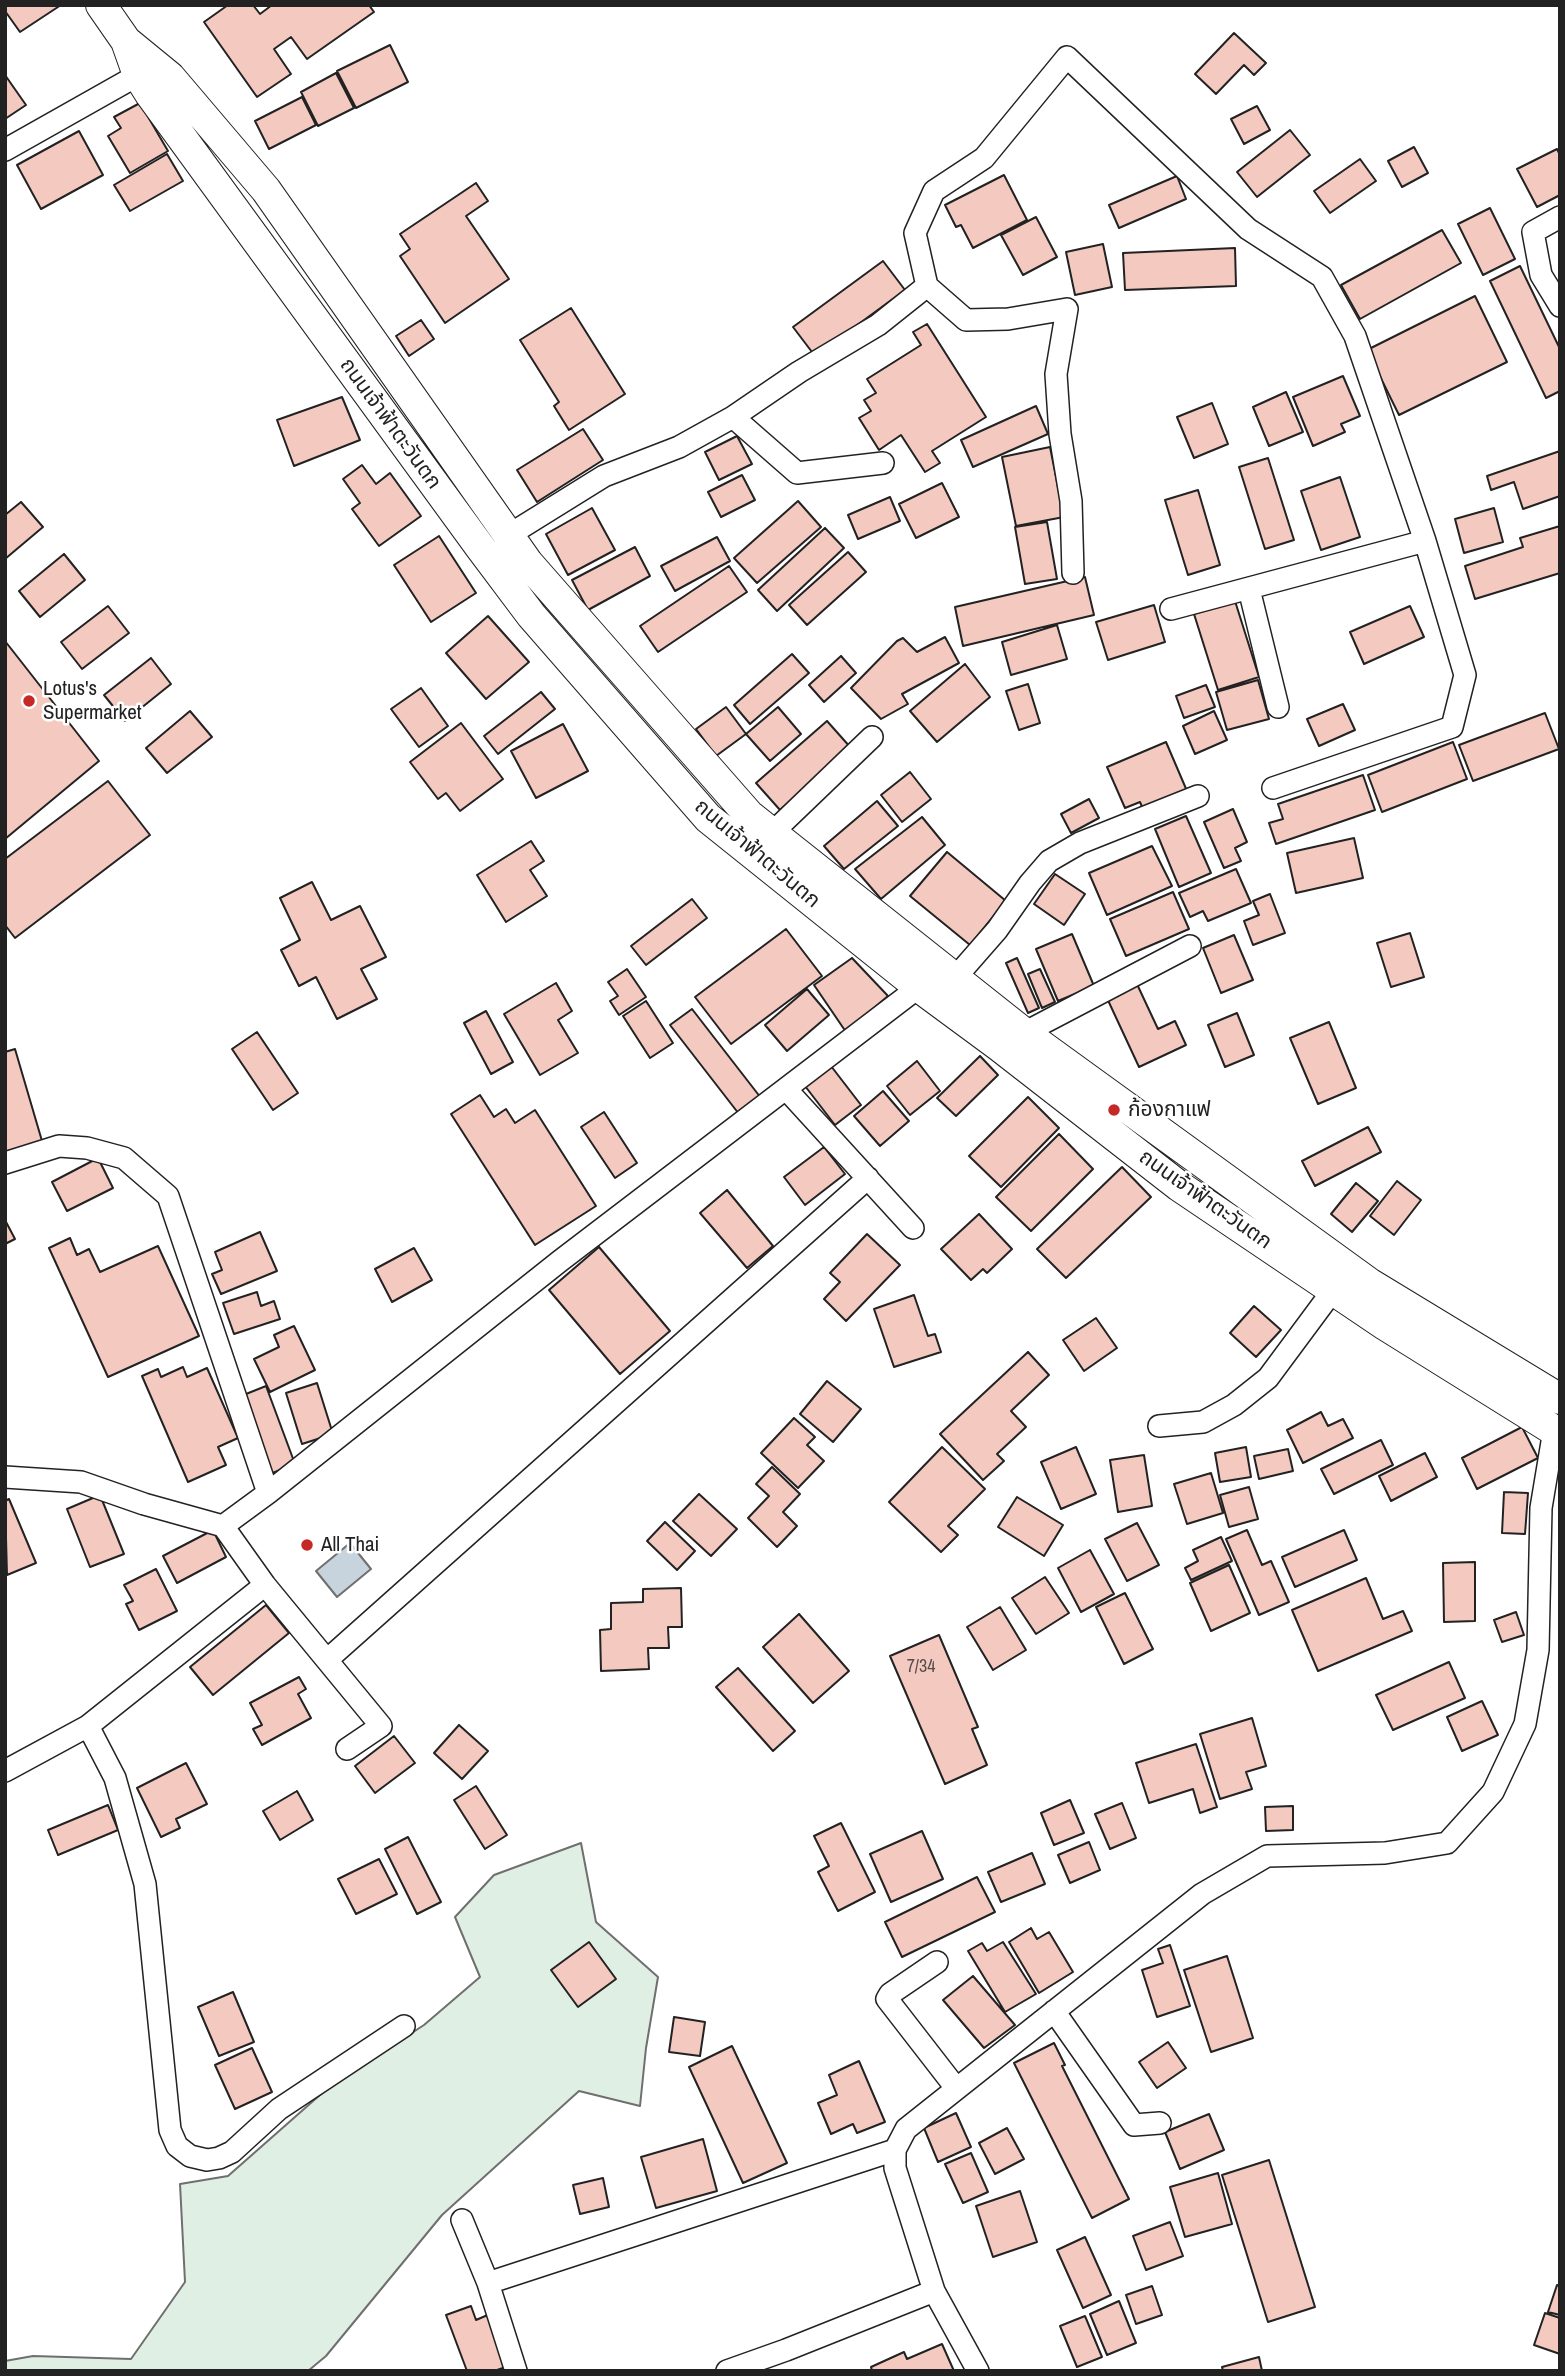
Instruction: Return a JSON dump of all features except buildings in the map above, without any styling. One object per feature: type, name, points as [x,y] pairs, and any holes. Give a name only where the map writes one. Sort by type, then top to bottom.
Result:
[{"type":"main road","name":"ถนนเจ้าฟ้าตะวันตก","points":[[101,5],[125,41],[138,75],[232,208],[531,615],[708,818],[919,987],[1179,1186],[1385,1325],[1557,1432]]},
{"type":"main road","name":"ถนนเจ้าฟ้าตะวันตก","points":[[125,41],[170,77],[266,190],[528,563],[749,815],[1024,1033],[1368,1283],[1560,1399]]},
{"type":"street","points":[[1073,573],[1071,501],[1060,434],[1056,374],[1067,309],[1008,319],[966,320],[927,286],[915,233],[934,191],[984,158],[1067,57],[1248,229],[1322,277],[1355,336],[1425,541],[1465,675],[1452,727],[1273,788]]},
{"type":"street","points":[[5,150],[138,75]]},
{"type":"street","points":[[1560,216],[1533,232],[1541,275],[1560,306]]},
{"type":"street","points":[[509,535],[604,476],[679,447],[733,417],[799,372],[878,324],[927,286]]},
{"type":"street","points":[[733,417],[797,473],[883,463]]},
{"type":"street","points":[[1171,609],[1425,541]]},
{"type":"street","points":[[1249,589],[1278,708]]},
{"type":"street","points":[[772,833],[872,737]]},
{"type":"street","points":[[955,978],[1049,862],[1080,843],[1198,796]]},
{"type":"street","points":[[1024,1033],[1190,946]]},
{"type":"street","points":[[223,1526],[560,1261],[919,987]]},
{"type":"street","points":[[786,1089],[913,1228]]},
{"type":"street","points":[[5,1163],[59,1146],[87,1148],[124,1158],[168,1196],[268,1493]]},
{"type":"street","points":[[327,1660],[867,1178]]},
{"type":"street","points":[[1159,1426],[1203,1422],[1234,1405],[1268,1378],[1334,1289]]},
{"type":"street","points":[[978,2371],[934,2291],[895,2168],[895,2150],[906,2129],[1202,1894],[1267,1856],[1385,1853],[1447,1843],[1493,1792],[1525,1724],[1538,1650],[1541,1508],[1557,1432]]},
{"type":"street","points":[[5,1477],[81,1482],[144,1504],[223,1526],[265,1585],[381,1726],[347,1749]]},
{"type":"street","points":[[5,1770],[88,1726],[265,1585]]},
{"type":"street","points":[[88,1726],[115,1778],[145,1884],[170,2130],[177,2146],[190,2156],[207,2160],[219,2158],[232,2151],[279,2109],[404,2026]]},
{"type":"street","points":[[937,1962],[890,1994],[887,2000],[956,2088]]},
{"type":"street","points":[[1054,2011],[1134,2125],[1160,2123]]},
{"type":"street","points":[[488,2283],[895,2150]]},
{"type":"street","points":[[462,2220],[488,2283],[516,2371]]},
{"type":"street","points":[[727,2371],[934,2291]]},
{"type":"green space","points":[[581,1843],[596,1922],[658,1977],[640,2106],[579,2091],[442,2215],[326,2356],[308,2371],[5,2371],[5,2361],[33,2356],[131,2359],[185,2282],[180,2184],[228,2176],[329,2087],[424,2025],[480,1977],[455,1917],[494,1875]]},
{"type":"shaded area","points":[[350,1543],[371,1569],[337,1597],[316,1571]]},
{"type":"place","name":"Lotus's Supermarket","points":[[29,701]]},
{"type":"place","name":"ก้องกาแฟ","points":[[1114,1110]]},
{"type":"place","name":"All Thai","points":[[307,1545]]}]
